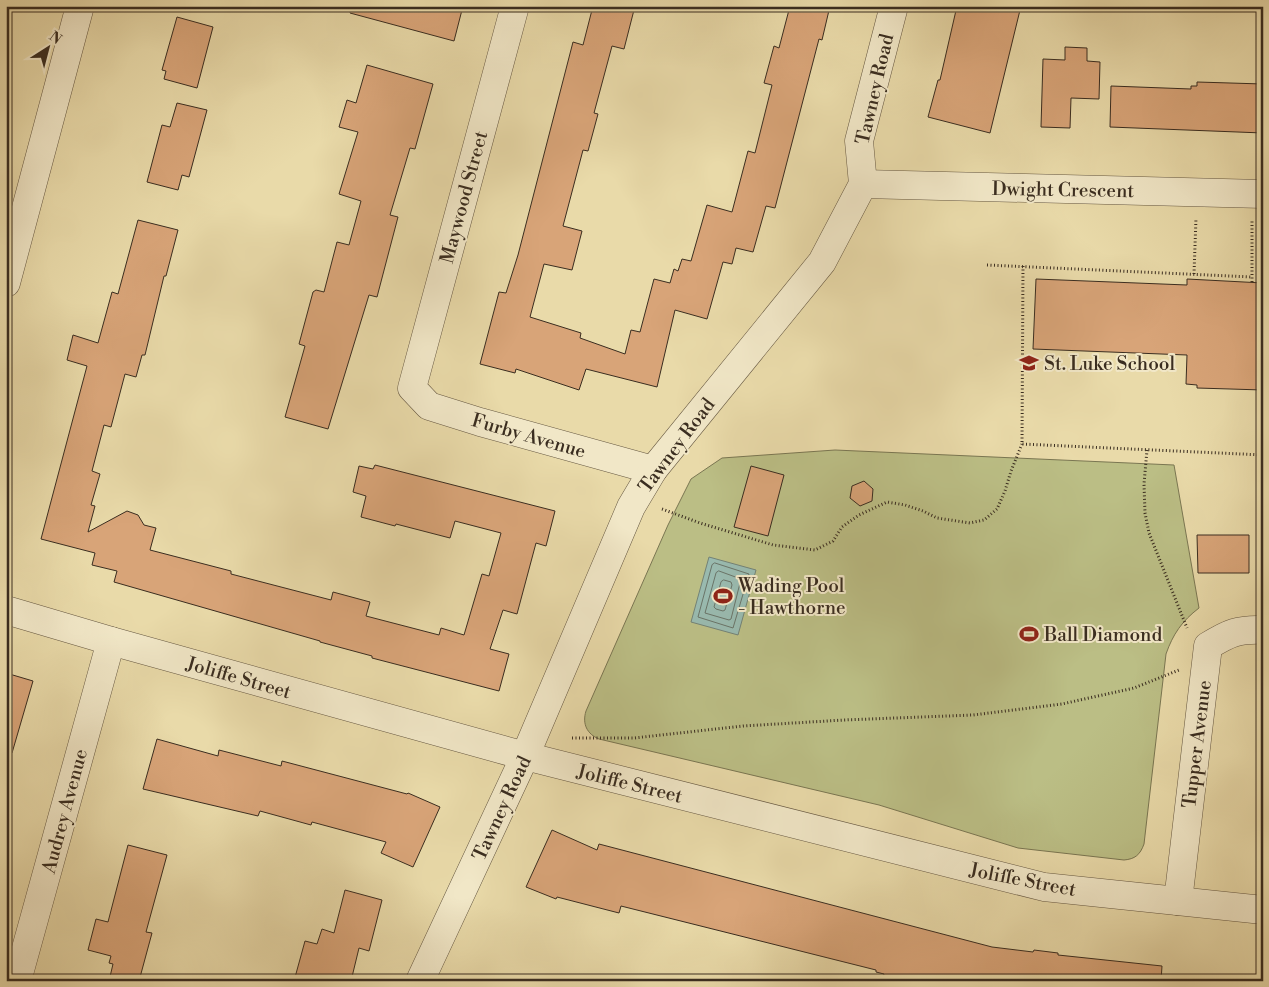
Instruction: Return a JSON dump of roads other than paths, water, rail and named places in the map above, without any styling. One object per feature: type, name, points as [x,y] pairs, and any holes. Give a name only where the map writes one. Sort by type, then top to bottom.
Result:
[{"type":"street","points":[[6,283],[80,6]]},
{"type":"street","name":"Maywood Street","points":[[412,388],[514,6]]},
{"type":"street","name":"Tawney Road","points":[[420,981],[525,756],[635,500],[653,470],[822,262],[863,184],[859,141],[894,6]]},
{"type":"street","name":"Dwight Crescent","points":[[863,184],[1263,194]]},
{"type":"street","name":"Furby Avenue","points":[[412,388],[429,406],[653,470]]},
{"type":"street","name":"Joliffe Street","points":[[6,610],[525,756],[1044,887],[1263,910]]},
{"type":"street","name":"Tupper Avenue","points":[[1178,901],[1207,653],[1226,635],[1245,629],[1263,630]]},
{"type":"street","name":"Audrey Avenue","points":[[17,981],[111,641]]},
{"type":"water","name":"Wading Pool - Hawthorne","points":[[709,557],[756,570],[738,635],[691,622]]},
{"type":"place","name":"St. Luke School","points":[[1029,363]]},
{"type":"place","name":"Wading Pool - Hawthorne","points":[[723,596]]},
{"type":"place","name":"Ball Diamond","points":[[1029,634]]}]
